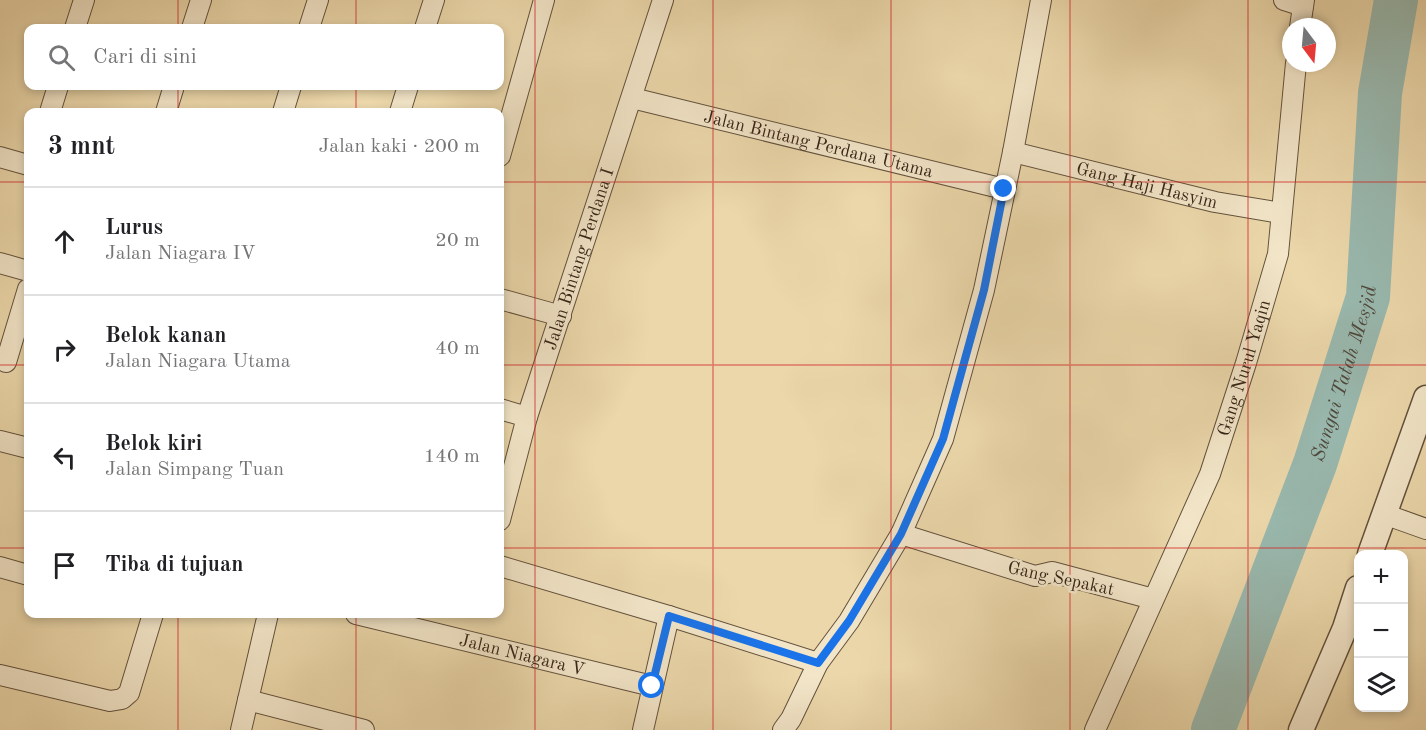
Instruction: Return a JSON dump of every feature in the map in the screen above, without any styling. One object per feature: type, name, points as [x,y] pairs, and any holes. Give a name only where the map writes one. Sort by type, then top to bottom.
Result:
[{"type":"street","points":[[76,24],[84,0]]},
{"type":"street","points":[[193,24],[201,0]]},
{"type":"street","points":[[310,24],[318,0]]},
{"type":"street","points":[[426,24],[434,0]]},
{"type":"street","points":[[504,142],[544,0]]},
{"type":"street","name":"Jalan Bintang Perdana I","points":[[504,504],[526,417],[663,0]]},
{"type":"street","points":[[783,730],[791,719],[818,663],[849,621],[901,534],[943,439],[984,290],[1013,152],[1041,0]]},
{"type":"street","points":[[1284,0],[1304,3],[1302,18]]},
{"type":"street","name":"Gang Nurul Yaqin","points":[[1095,730],[1210,474],[1278,254],[1295,72]]},
{"type":"street","points":[[51,108],[57,90]]},
{"type":"street","points":[[167,108],[173,90]]},
{"type":"street","points":[[284,108],[290,90]]},
{"type":"street","points":[[401,108],[407,90]]},
{"type":"street","name":"Jalan Bintang Perdana Utama","points":[[632,98],[1004,189]]},
{"type":"street","name":"Gang Haji Hasyim","points":[[1013,152],[1215,202],[1281,213]]},
{"type":"street","points":[[0,157],[24,164]]},
{"type":"street","points":[[0,263],[24,270]]},
{"type":"street","points":[[504,299],[561,316]]},
{"type":"street","points":[[6,362],[24,302]]},
{"type":"street","points":[[1372,550],[1426,398]]},
{"type":"street","points":[[504,410],[526,417]]},
{"type":"street","points":[[0,441],[24,447]]},
{"type":"street","points":[[1384,514],[1426,529]]},
{"type":"street","name":"Gang Sepakat","points":[[901,534],[1035,576],[1052,572],[1153,599]]},
{"type":"street","points":[[0,567],[24,574]]},
{"type":"street","points":[[504,567],[818,663]]},
{"type":"street","points":[[1301,730],[1354,600]]},
{"type":"street","points":[[643,730],[669,616]]},
{"type":"street","points":[[0,675],[110,701],[122,699],[129,693],[152,618]]},
{"type":"street","points":[[241,730],[267,618]]},
{"type":"street","name":"Jalan Niagara V","points":[[372,618],[652,686]]},
{"type":"street","points":[[248,700],[364,730]]},
{"type":"waterway","name":"Sungai Tatah Mesjid","points":[[1213,730],[1315,464],[1368,297],[1380,93],[1396,0]]},
{"type":"route","points":[[652,686],[669,616],[818,663],[849,621],[901,534],[943,439],[984,290],[1004,189]]}]
